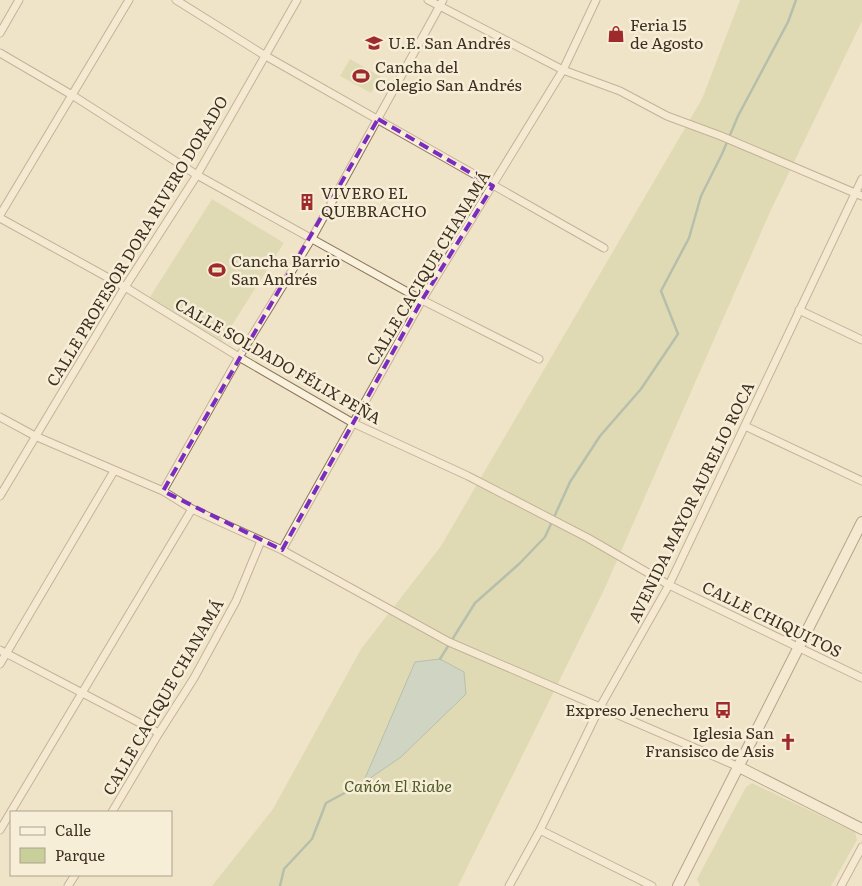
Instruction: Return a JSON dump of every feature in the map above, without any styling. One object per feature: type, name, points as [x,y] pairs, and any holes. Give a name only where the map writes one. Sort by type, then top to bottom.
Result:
[{"type":"street","points":[[0,32],[19,0]]},
{"type":"street","points":[[0,216],[129,0]]},
{"type":"street","points":[[176,0],[264,55],[604,248]]},
{"type":"street","name":"CALLE PROFESOR DORA RIVERO DORADO","points":[[0,496],[125,288],[197,175],[297,0]]},
{"type":"street","points":[[428,0],[441,3],[563,70],[620,91],[667,116],[721,136],[859,194]]},
{"type":"street","name":"CALLE CACIQUE CHANAMÁ","points":[[282,550],[422,300],[563,70],[596,0]]},
{"type":"street","points":[[163,492],[239,357],[312,238],[441,3]]},
{"type":"street","points":[[0,53],[72,95],[197,175],[422,300],[540,359]]},
{"type":"street","name":"AVENIDA MAYOR AURELIO ROCA","points":[[509,886],[540,830],[600,707],[669,585],[800,310],[859,194],[862,179]]},
{"type":"street","name":"CALLE SOLDADO FÉLIX PEÑA","points":[[0,216],[353,423],[468,476],[560,524]]},
{"type":"street","points":[[800,310],[862,340]]},
{"type":"street","points":[[0,417],[35,436],[163,492],[192,509],[282,550],[449,642],[739,767],[862,829]]},
{"type":"street","points":[[745,426],[862,481]]},
{"type":"street","points":[[0,664],[3,652],[114,471]]},
{"type":"street","points":[[11,811],[192,509]]},
{"type":"street","points":[[678,886],[862,522]]},
{"type":"street","name":"CALLE CHIQUITOS","points":[[560,524],[669,585],[862,678]]},
{"type":"street","name":"CALLE CACIQUE CHANAMÁ","points":[[113,811],[194,678],[236,601],[261,541]]},
{"type":"street","points":[[3,652],[159,733]]},
{"type":"street","points":[[0,830],[10,813]]},
{"type":"street","points":[[540,830],[652,886]]},
{"type":"street","points":[[841,886],[862,847]]},
{"type":"highlighted area","points":[[378,119],[493,186],[422,300],[282,550],[163,491]]},
{"type":"green space","name":"Cañón El Riabe","points":[[740,0],[862,0],[862,21],[770,212],[604,590],[458,886],[212,886],[273,809],[361,649],[441,546],[702,99]]},
{"type":"green space","name":"Cancha del Colegio San Andrés","points":[[350,59],[381,77],[371,93],[340,76]]},
{"type":"green space","name":"Cancha Barrio San Andrés","points":[[212,199],[284,243],[222,341],[150,297]]},
{"type":"green space","points":[[752,783],[855,832],[857,840],[831,886],[700,886],[697,879],[746,787]]},
{"type":"water","points":[[440,659],[464,672],[466,694],[401,757],[363,783],[415,662]]},
{"type":"waterway","points":[[440,659],[475,603],[519,564],[545,537],[570,482],[600,436],[641,389],[678,334],[661,291],[689,238],[701,196],[738,116],[788,22],[796,0]]},
{"type":"waterway","points":[[280,886],[284,869],[312,839],[326,803],[363,783]]},
{"type":"place","name":"Feria 15 de Agosto","points":[[616,34]]},
{"type":"place","name":"U.E. San Andrés","points":[[374,43]]},
{"type":"place","name":"Cancha del Colegio San Andrés","points":[[361,76]]},
{"type":"place","name":"VIVERO EL QUEBRACHO","points":[[307,202]]},
{"type":"place","name":"Cancha Barrio San Andrés","points":[[217,270]]},
{"type":"place","name":"Expreso Jenecheru","points":[[723,710]]},
{"type":"place","name":"Iglesia San Fransisco de Asis","points":[[788,742]]}]
